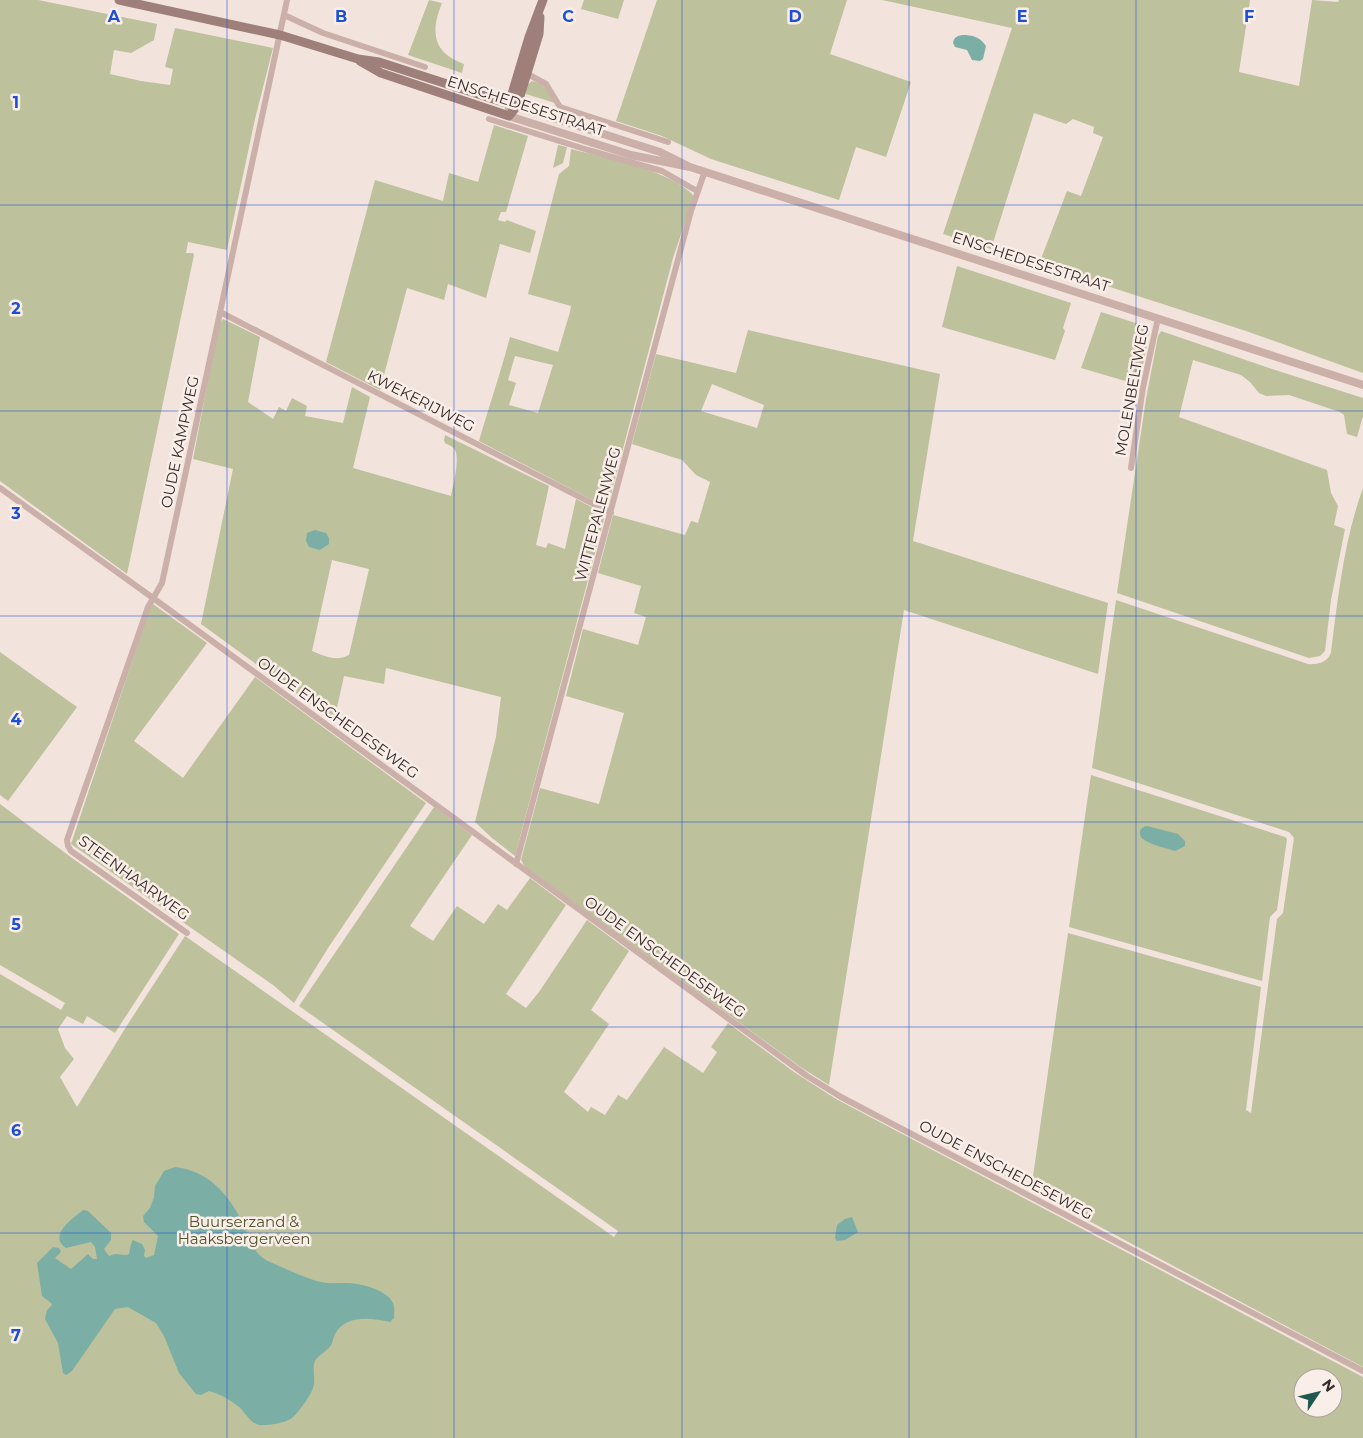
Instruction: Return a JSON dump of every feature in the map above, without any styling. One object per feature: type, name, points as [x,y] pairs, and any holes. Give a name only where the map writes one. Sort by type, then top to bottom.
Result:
[{"type":"main road","name":"ENSCHEDESESTRAAT","points":[[119,0],[280,35],[358,59],[379,62],[513,105]]},
{"type":"main road","points":[[509,116],[542,4]]},
{"type":"main road","name":"ENSCHEDESESTRAAT","points":[[358,59],[381,73],[509,116]]},
{"type":"street","name":"OUDE KAMPWEG","points":[[67,842],[131,652],[148,607],[162,583],[287,0]]},
{"type":"street","points":[[284,15],[323,33],[425,67]]},
{"type":"street","name":"ENSCHEDESESTRAAT","points":[[522,72],[546,84],[560,107],[668,142]]},
{"type":"street","name":"ENSCHEDESESTRAAT","points":[[513,105],[660,152],[690,167]]},
{"type":"street","name":"ENSCHEDESESTRAAT","points":[[509,116],[631,154],[705,171],[1363,385]]},
{"type":"street","name":"ENSCHEDESESTRAAT","points":[[489,119],[662,171],[697,191]]},
{"type":"street","name":"WITTEPALENWEG","points":[[516,864],[697,191],[705,171]]},
{"type":"street","name":"KWEKERIJWEG","points":[[220,312],[611,513]]},
{"type":"street","name":"MOLENBELTWEG","points":[[1131,468],[1142,387],[1158,318]]},
{"type":"street","name":"OUDE ENSCHEDESEWEG","points":[[0,488],[154,598],[807,1076],[841,1098],[1363,1371]]},
{"type":"street","name":"STEENHAARWEG","points":[[67,842],[71,851],[187,933]]},
{"type":"green space","points":[[0,0],[38,0],[157,24],[154,40],[131,53],[114,50],[110,74],[141,81],[170,85],[173,69],[165,67],[175,28],[273,48],[255,119],[227,250],[188,242],[186,253],[193,253],[194,255],[127,574],[0,481]]},
{"type":"green space","points":[[429,0],[442,3],[436,23],[437,40],[440,48],[446,54],[464,64],[462,73],[408,55]]},
{"type":"green space","points":[[584,0],[624,0],[618,19],[581,9]]},
{"type":"green space","points":[[657,0],[847,0],[830,54],[911,82],[886,157],[856,147],[839,200],[711,159],[662,136],[616,121]]},
{"type":"green space","points":[[882,0],[1250,0],[1239,72],[1299,86],[1312,0],[1338,2],[1339,0],[1363,0],[1363,373],[1246,331],[1039,264],[1067,191],[1081,196],[1103,137],[1093,133],[1094,127],[1073,119],[1066,124],[1034,113],[991,249],[943,234],[1012,28]]},
{"type":"green space","points":[[532,81],[546,89],[555,103],[526,94],[526,86]]},
{"type":"green space","points":[[494,125],[528,136],[506,212],[501,212],[498,220],[505,222],[507,220],[536,231],[530,253],[500,244],[486,298],[448,284],[444,300],[407,288],[380,390],[326,362],[375,180],[443,201],[449,173],[478,182]]},
{"type":"green space","points":[[558,145],[567,147],[563,163],[553,168]]},
{"type":"green space","points":[[571,149],[654,172],[684,187],[694,196],[673,258],[609,502],[606,504],[600,504],[479,441],[510,337],[558,352],[571,306],[528,294],[559,174],[569,166]],"holes":[[[515,356],[553,365],[538,413],[509,405],[516,383],[508,380]]]},
{"type":"green space","points":[[957,266],[1071,303],[1063,328],[1065,331],[1055,360],[942,327]]},
{"type":"green space","points":[[1101,312],[1145,326],[1150,330],[1139,385],[1081,368]]},
{"type":"green space","points":[[223,319],[260,337],[248,402],[273,419],[279,407],[286,411],[292,398],[307,406],[305,416],[343,423],[352,387],[370,397],[353,468],[451,496],[457,460],[455,450],[445,443],[445,435],[549,486],[536,545],[546,548],[548,543],[565,549],[576,499],[601,512],[604,519],[515,856],[475,822],[496,737],[501,697],[386,668],[384,684],[344,676],[334,721],[201,624],[233,469],[193,459],[219,324]],"holes":[[[332,560],[369,569],[349,655],[335,658],[312,651]]]},
{"type":"green space","points":[[748,330],[940,374],[913,541],[1108,603],[1098,674],[904,610],[829,1085],[802,1068],[525,867],[521,860],[540,788],[599,804],[624,713],[566,696],[583,629],[638,645],[646,617],[634,613],[641,586],[598,573],[613,515],[685,535],[691,521],[698,523],[710,482],[696,475],[682,460],[632,444],[656,354],[736,373]],"holes":[[[712,384],[764,405],[757,428],[701,411]]]},
{"type":"green space","points":[[1161,331],[1363,398],[1363,416],[1357,437],[1347,434],[1344,415],[1340,412],[1289,395],[1266,396],[1259,393],[1241,375],[1193,360],[1179,417],[1327,470],[1331,493],[1338,506],[1334,525],[1345,529],[1331,600],[1325,651],[1320,656],[1309,658],[1117,593],[1146,399],[1158,336]]},
{"type":"green space","points":[[1363,488],[1363,1367],[1031,1190],[1068,933],[1261,987],[1246,1110],[1251,1113],[1277,919],[1283,913],[1294,838],[1289,832],[1092,768],[1116,600],[1308,664],[1322,662],[1328,658],[1331,652],[1346,548]]},
{"type":"green space","points":[[153,604],[207,643],[134,741],[183,778],[255,677],[426,803],[328,948],[294,1003],[273,985],[71,844],[151,605]]},
{"type":"green space","points":[[0,652],[77,707],[8,801],[0,795]]},
{"type":"green space","points":[[1091,775],[1287,839],[1277,910],[1270,917],[1262,981],[1069,927]]},
{"type":"green space","name":"Buurserzand & Haaksbergerveen","points":[[0,804],[179,934],[115,1033],[87,1016],[83,1024],[67,1016],[58,1029],[65,1048],[74,1059],[60,1077],[77,1107],[185,936],[614,1237],[618,1231],[299,1006],[434,807],[472,835],[410,926],[433,941],[457,906],[484,924],[498,904],[507,910],[530,878],[566,905],[506,994],[526,1008],[539,992],[587,920],[629,951],[591,1010],[609,1024],[564,1092],[588,1112],[591,1107],[605,1115],[618,1095],[627,1100],[664,1047],[703,1073],[717,1052],[711,1047],[728,1023],[794,1072],[836,1099],[1363,1377],[1363,1438],[0,1438],[0,974],[61,1010],[65,1003],[0,965]]},
{"type":"water","points":[[962,35],[976,37],[984,43],[986,46],[983,59],[980,61],[972,60],[967,50],[955,47],[954,39]]},
{"type":"water","points":[[315,530],[326,533],[329,538],[329,544],[320,550],[309,547],[306,541],[307,533]]},
{"type":"water","points":[[1147,826],[1178,834],[1185,841],[1185,846],[1175,851],[1149,843],[1140,834],[1140,831]]},
{"type":"water","points":[[175,1167],[198,1173],[208,1179],[224,1194],[237,1212],[255,1250],[264,1259],[321,1282],[353,1283],[372,1288],[383,1293],[393,1303],[394,1318],[390,1322],[360,1319],[352,1320],[340,1328],[335,1334],[330,1347],[315,1361],[314,1384],[311,1392],[298,1411],[289,1420],[276,1424],[259,1425],[250,1420],[236,1404],[221,1396],[209,1391],[201,1395],[196,1394],[179,1373],[164,1336],[156,1323],[128,1307],[115,1309],[72,1371],[66,1375],[63,1373],[58,1343],[45,1319],[47,1310],[52,1305],[42,1296],[37,1263],[53,1247],[59,1248],[61,1252],[55,1258],[71,1269],[88,1254],[93,1259],[97,1259],[95,1247],[91,1242],[66,1248],[59,1238],[64,1227],[83,1210],[88,1211],[111,1233],[111,1240],[104,1249],[109,1256],[129,1254],[133,1240],[142,1244],[146,1258],[154,1255],[158,1236],[144,1222],[143,1216],[150,1208],[155,1186],[164,1171]]},
{"type":"water","points":[[852,1217],[858,1232],[845,1240],[837,1241],[835,1238],[837,1225],[845,1219]]}]
